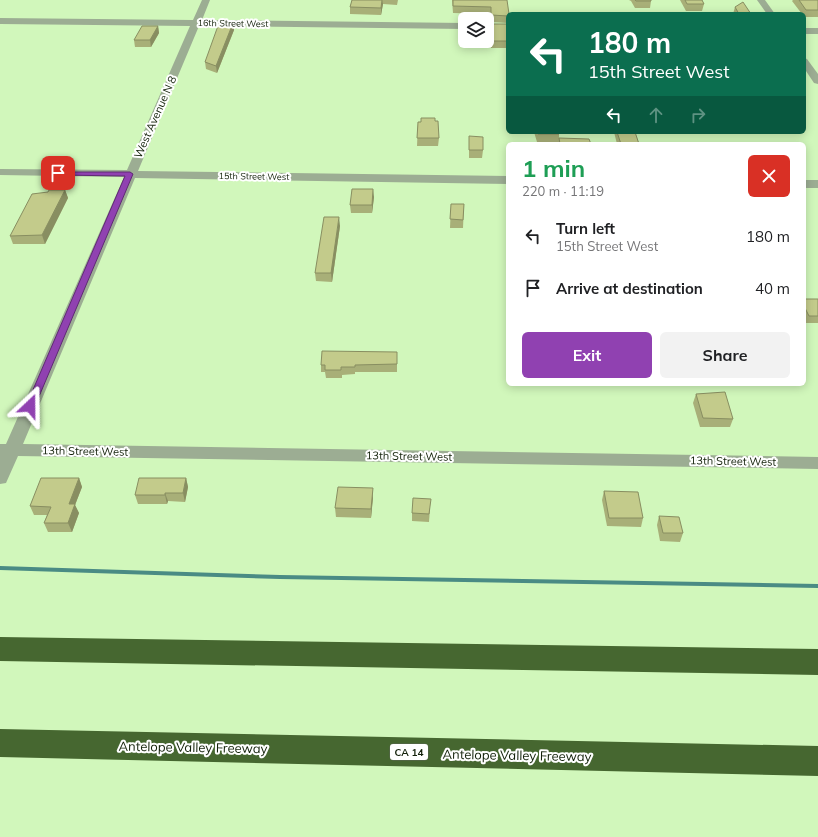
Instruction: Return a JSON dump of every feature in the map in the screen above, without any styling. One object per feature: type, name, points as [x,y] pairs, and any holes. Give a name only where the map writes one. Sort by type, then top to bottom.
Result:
[{"type":"highway","points":[[0,649],[818,662]]},
{"type":"highway","name":"Antelope Valley Freeway","points":[[0,743],[818,761]]},
{"type":"street","name":"West Avenue N 8","points":[[0,478],[6,450],[130,174],[206,0]]},
{"type":"street","points":[[761,0],[770,12]]},
{"type":"street","name":"16th Street West","points":[[0,21],[458,26]]},
{"type":"street","points":[[494,27],[506,27]]},
{"type":"street","points":[[806,31],[818,31]]},
{"type":"street","points":[[806,64],[818,80]]},
{"type":"street","name":"15th Street West","points":[[0,172],[506,180]]},
{"type":"street","points":[[806,184],[818,184]]},
{"type":"street","name":"13th Street West","points":[[6,450],[818,463]]},
{"type":"building","points":[[352,0],[382,0],[381,8],[350,7]]},
{"type":"building","points":[[453,0],[507,0],[509,12],[506,12],[506,16],[494,15],[494,12],[491,12],[491,7],[453,6]]},
{"type":"building","points":[[635,0],[651,0],[651,1],[636,1]]},
{"type":"building","points":[[685,0],[702,0],[704,4],[687,4]]},
{"type":"building","points":[[799,0],[818,0],[818,10],[806,10]]},
{"type":"building","points":[[743,2],[750,12],[738,12],[735,7]]},
{"type":"building","points":[[219,23],[233,23],[216,66],[205,62]]},
{"type":"building","points":[[494,24],[506,24],[506,41],[494,41]]},
{"type":"building","points":[[142,26],[158,26],[150,40],[134,40]]},
{"type":"building","points":[[421,118],[435,118],[435,121],[438,121],[439,138],[417,138],[418,122],[421,122]]},
{"type":"building","points":[[618,134],[636,134],[638,142],[620,142]]},
{"type":"building","points":[[469,136],[483,137],[483,150],[469,150]]},
{"type":"building","points":[[559,138],[589,139],[590,142],[560,142]]},
{"type":"building","points":[[352,189],[373,189],[372,205],[350,205]]},
{"type":"building","points":[[49,190],[65,190],[42,235],[10,236],[32,194],[48,192]]},
{"type":"building","points":[[451,204],[464,204],[463,220],[450,219]]},
{"type":"building","points":[[324,217],[339,217],[331,273],[315,273]]},
{"type":"building","points":[[806,299],[818,299],[818,316],[809,316],[806,310]]},
{"type":"building","points":[[322,351],[397,352],[397,364],[355,365],[355,367],[341,367],[341,370],[325,370],[325,365],[321,365]]},
{"type":"building","points":[[725,392],[733,419],[703,418],[696,394]]},
{"type":"building","points":[[41,478],[79,478],[69,504],[75,504],[68,523],[44,523],[51,507],[30,506]]},
{"type":"building","points":[[139,478],[186,478],[183,493],[165,493],[165,495],[135,495]]},
{"type":"building","points":[[338,487],[373,488],[371,509],[335,508]]},
{"type":"building","points":[[604,491],[638,492],[643,518],[609,518]]},
{"type":"building","points":[[413,498],[431,499],[429,514],[412,513]]},
{"type":"building","points":[[659,516],[679,517],[683,533],[663,533]]},
{"type":"waterway","points":[[0,568],[280,577],[818,586]]},
{"type":"route","points":[[30,406],[130,174],[58,173]]}]
